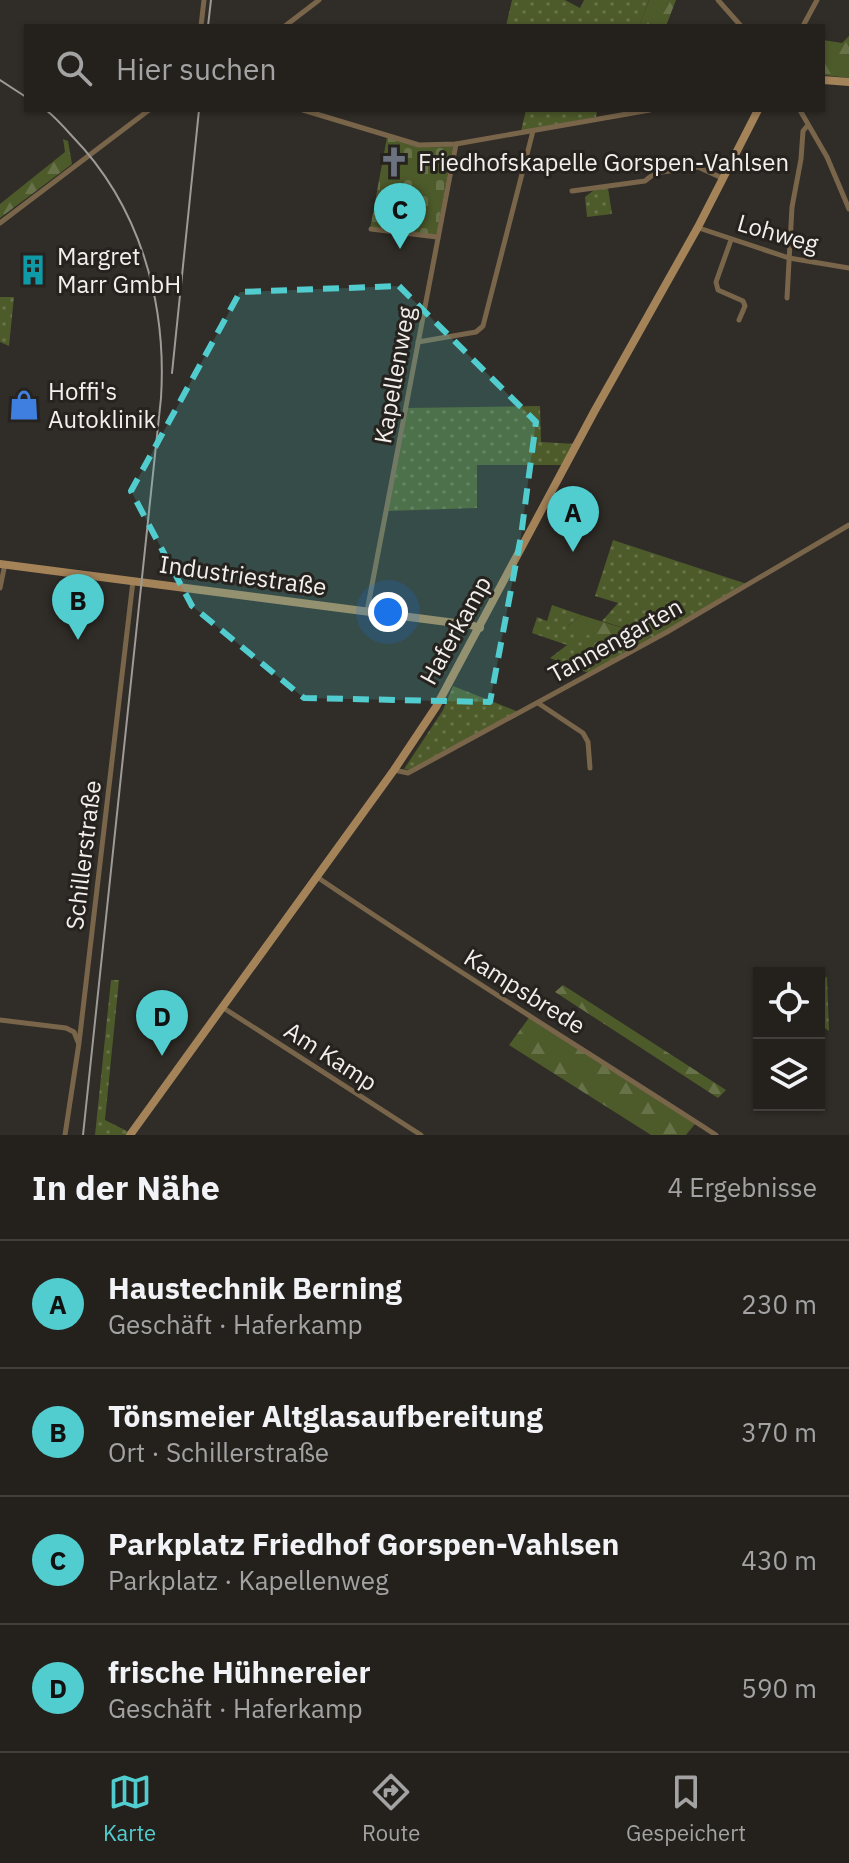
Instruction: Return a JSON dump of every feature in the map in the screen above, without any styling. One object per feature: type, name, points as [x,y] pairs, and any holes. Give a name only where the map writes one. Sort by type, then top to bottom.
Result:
[{"type":"street","points":[[201,24],[204,0]]},
{"type":"street","points":[[288,24],[319,0]]},
{"type":"street","points":[[718,0],[739,24]]},
{"type":"street","points":[[804,24],[817,0]]},
{"type":"street","points":[[825,80],[849,82]]},
{"type":"street","points":[[0,223],[146,112]]},
{"type":"street","points":[[310,112],[419,145],[456,144],[639,112]]},
{"type":"street","name":"Haferkamp","points":[[130,1135],[394,770],[436,707],[594,412],[698,227],[757,112]]},
{"type":"street","points":[[801,112],[835,175],[849,209]]},
{"type":"street","points":[[787,298],[792,207],[803,131],[808,125]]},
{"type":"street","points":[[418,342],[476,332],[483,326],[533,131]]},
{"type":"street","name":"Kapellenweg","points":[[367,611],[456,144]]},
{"type":"street","points":[[572,191],[645,181],[655,173],[698,167],[723,178]]},
{"type":"street","name":"Lohweg","points":[[698,227],[789,258],[849,268]]},
{"type":"street","points":[[371,229],[437,237]]},
{"type":"street","points":[[731,240],[716,282],[718,290],[743,301],[745,306],[739,320]]},
{"type":"street","name":"Tannengarten","points":[[394,770],[408,773],[538,703],[667,632],[849,525]]},
{"type":"street","points":[[0,588],[2,564]]},
{"type":"street","name":"Industriestraße","points":[[2,564],[480,628]]},
{"type":"street","name":"Schillerstraße","points":[[65,1135],[79,1043],[133,580]]},
{"type":"street","points":[[538,703],[583,733],[588,742],[590,768]]},
{"type":"street","name":"Kampsbrede","points":[[316,876],[716,1135]]},
{"type":"street","name":"Am Kamp","points":[[222,1007],[421,1135]]},
{"type":"street","points":[[0,1020],[66,1028],[74,1032],[79,1043]]},
{"type":"highlighted area","points":[[399,286],[536,422],[521,536],[490,702],[304,698],[192,606],[131,491],[240,292]]},
{"type":"green space","points":[[512,0],[565,0],[580,8],[584,0],[649,0],[640,24],[506,24]]},
{"type":"green space","points":[[649,0],[676,0],[667,24],[640,24]]},
{"type":"green space","points":[[849,36],[849,78],[825,75],[825,40],[842,43]]},
{"type":"green space","points":[[526,112],[597,112],[596,117],[521,131]]},
{"type":"green space","points":[[387,137],[420,145],[453,146],[436,237],[370,229]]},
{"type":"green space","points":[[63,139],[68,141],[72,164],[0,218],[0,204],[65,152]]},
{"type":"green space","points":[[608,188],[612,214],[587,217],[585,197],[594,190]]},
{"type":"green space","points":[[0,297],[14,297],[9,346],[0,342]]},
{"type":"green space","points":[[540,406],[541,442],[577,444],[565,465],[477,465],[477,508],[387,511],[407,408]]},
{"type":"green space","points":[[613,540],[747,584],[655,638],[602,621],[618,603],[595,596]]},
{"type":"green space","points":[[552,605],[581,615],[567,627],[634,650],[591,674],[550,658],[567,645],[532,633],[537,617],[547,621]]},
{"type":"green space","points":[[581,615],[655,638],[634,650],[566,628]]},
{"type":"green space","points":[[453,686],[519,712],[410,770],[404,769],[443,710]]},
{"type":"green space","points":[[827,976],[829,1031],[825,1028]]},
{"type":"green space","points":[[111,980],[119,980],[105,1120],[129,1132],[127,1135],[95,1135]]},
{"type":"green space","points":[[563,985],[726,1090],[718,1098],[555,992]]},
{"type":"green space","points":[[531,1015],[695,1124],[686,1135],[651,1135],[509,1045]]},
{"type":"railway","points":[[208,24],[211,0]]},
{"type":"railway","points":[[0,80],[24,96]]},
{"type":"railway","points":[[48,112],[96,163],[132,224],[153,291],[162,362],[161,398],[83,1135]]},
{"type":"railway","points":[[172,373],[199,112]]},
{"type":"place","name":"Friedhofskapelle Gorspen-Vahlsen","points":[[394,162]]},
{"type":"place","name":"Parkplatz Friedhof Gorspen-Vahlsen","points":[[400,249]]},
{"type":"place","name":"Margret Marr GmbH","points":[[33,270]]},
{"type":"place","name":"Hoffi's Autoklinik","points":[[24,405]]},
{"type":"place","name":"Haustechnik Berning","points":[[573,552]]},
{"type":"place","name":"Tönsmeier Altglasaufbereitung","points":[[78,640]]},
{"type":"place","name":"frische Hühnereier","points":[[162,1056]]}]
